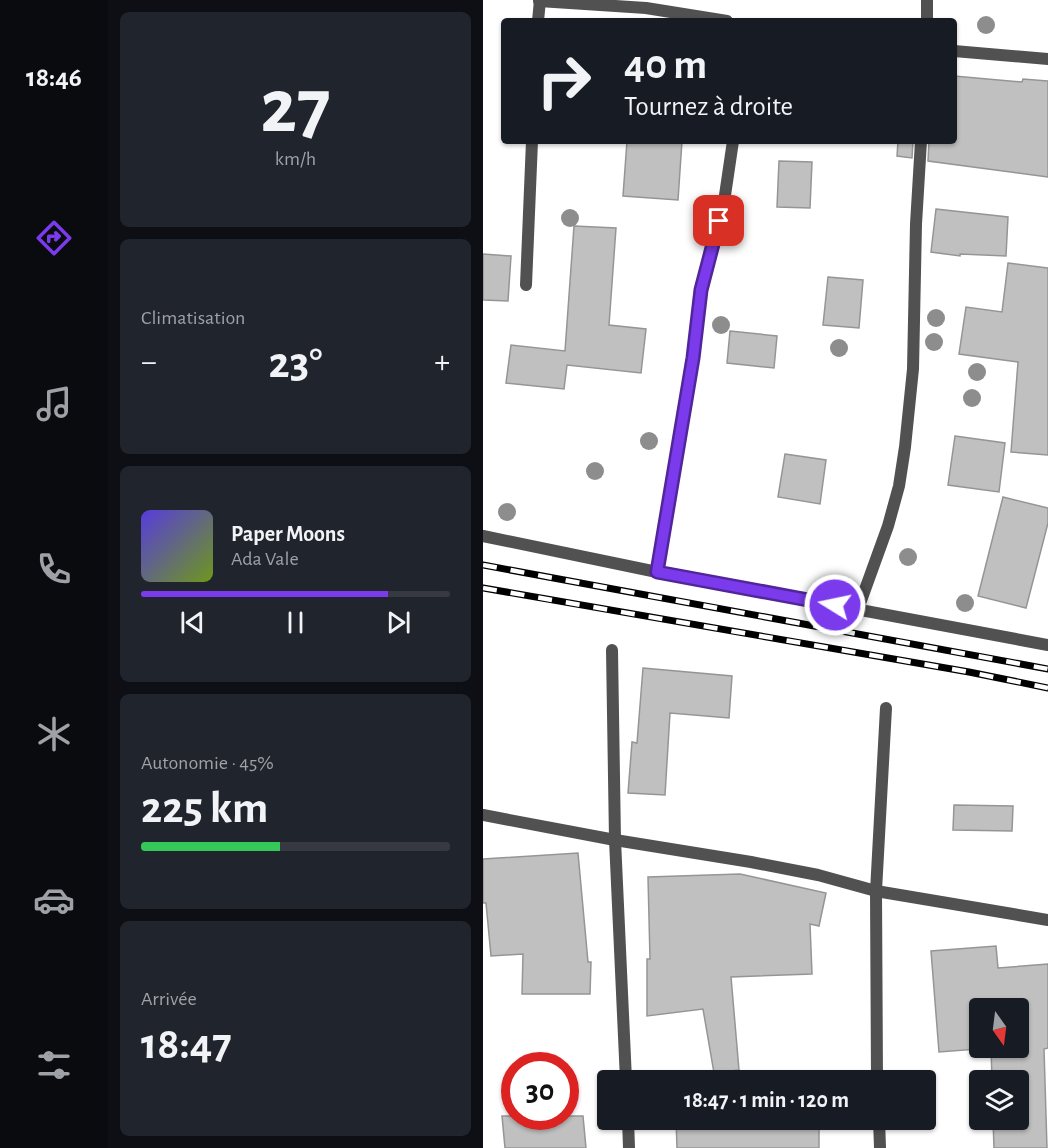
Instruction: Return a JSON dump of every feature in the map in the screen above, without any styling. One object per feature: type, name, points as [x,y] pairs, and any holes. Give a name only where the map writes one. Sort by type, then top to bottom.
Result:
[{"type":"street","points":[[539,18],[540,0],[646,8],[708,18]]},
{"type":"street","points":[[927,0],[927,18]]},
{"type":"street","points":[[957,51],[1048,59]]},
{"type":"street","points":[[526,285],[532,144]]},
{"type":"street","points":[[657,572],[693,358],[701,290],[724,202],[733,144]]},
{"type":"street","points":[[858,609],[888,526],[899,486],[905,447],[913,369],[916,224],[921,144]]},
{"type":"street","points":[[483,536],[657,572],[1048,645]]},
{"type":"street","points":[[612,650],[615,840],[626,1070]]},
{"type":"street","points":[[877,1070],[876,891],[886,708]]},
{"type":"street","points":[[483,815],[615,840],[751,862],[818,875],[876,891],[1048,920]]},
{"type":"street","points":[[628,1130],[629,1148]]},
{"type":"street","points":[[879,1130],[880,1148]]},
{"type":"building","points":[[957,76],[1022,82],[1023,79],[1048,81],[1048,177],[928,161],[929,144],[957,144]]},
{"type":"building","points":[[627,144],[682,144],[678,200],[623,196]]},
{"type":"building","points":[[898,144],[913,144],[912,158],[897,156]]},
{"type":"building","points":[[779,161],[812,162],[810,208],[777,207]]},
{"type":"building","points":[[936,209],[1008,217],[1006,256],[960,254],[960,256],[931,252]]},
{"type":"building","points":[[574,226],[616,228],[609,325],[646,329],[641,373],[567,365],[564,389],[506,383],[511,345],[565,351]]},
{"type":"building","points":[[483,254],[511,256],[508,301],[483,300]]},
{"type":"building","points":[[1008,263],[1048,268],[1048,455],[1011,452],[1018,362],[959,354],[966,307],[1002,312]]},
{"type":"building","points":[[828,277],[863,280],[859,328],[823,325]]},
{"type":"building","points":[[730,331],[777,336],[774,368],[727,363]]},
{"type":"building","points":[[955,436],[1005,443],[999,492],[948,485]]},
{"type":"building","points":[[785,454],[826,460],[820,504],[778,497]]},
{"type":"building","points":[[1003,497],[1048,508],[1048,523],[1026,608],[978,596]]},
{"type":"building","points":[[643,668],[732,676],[729,718],[670,713],[665,795],[628,793],[632,742],[637,743]]},
{"type":"building","points":[[954,805],[1013,806],[1012,831],[953,830]]},
{"type":"building","points":[[578,853],[588,962],[591,962],[590,994],[522,994],[523,954],[491,956],[486,903],[483,903],[483,859]]},
{"type":"building","points":[[740,874],[826,893],[819,926],[810,924],[812,974],[731,977],[739,1070],[713,1070],[703,1009],[647,1016],[647,959],[650,959],[648,877]]},
{"type":"building","points":[[996,946],[998,968],[1048,964],[1048,1048],[1044,1049],[1047,1148],[994,1148],[993,1130],[1029,1130],[1029,1070],[992,1070],[991,1058],[1029,1058],[1029,998],[969,998],[969,1050],[939,1052],[931,951]]},
{"type":"building","points":[[579,1116],[583,1116],[586,1148],[505,1148],[503,1130],[579,1130]]},
{"type":"building","points":[[676,1130],[819,1130],[819,1148],[677,1148]]},
{"type":"railway","points":[[483,565],[1048,669]]},
{"type":"railway","points":[[483,588],[969,672],[1048,688]]},
{"type":"route","points":[[719,221],[701,290],[693,358],[657,572],[835,605]]}]
